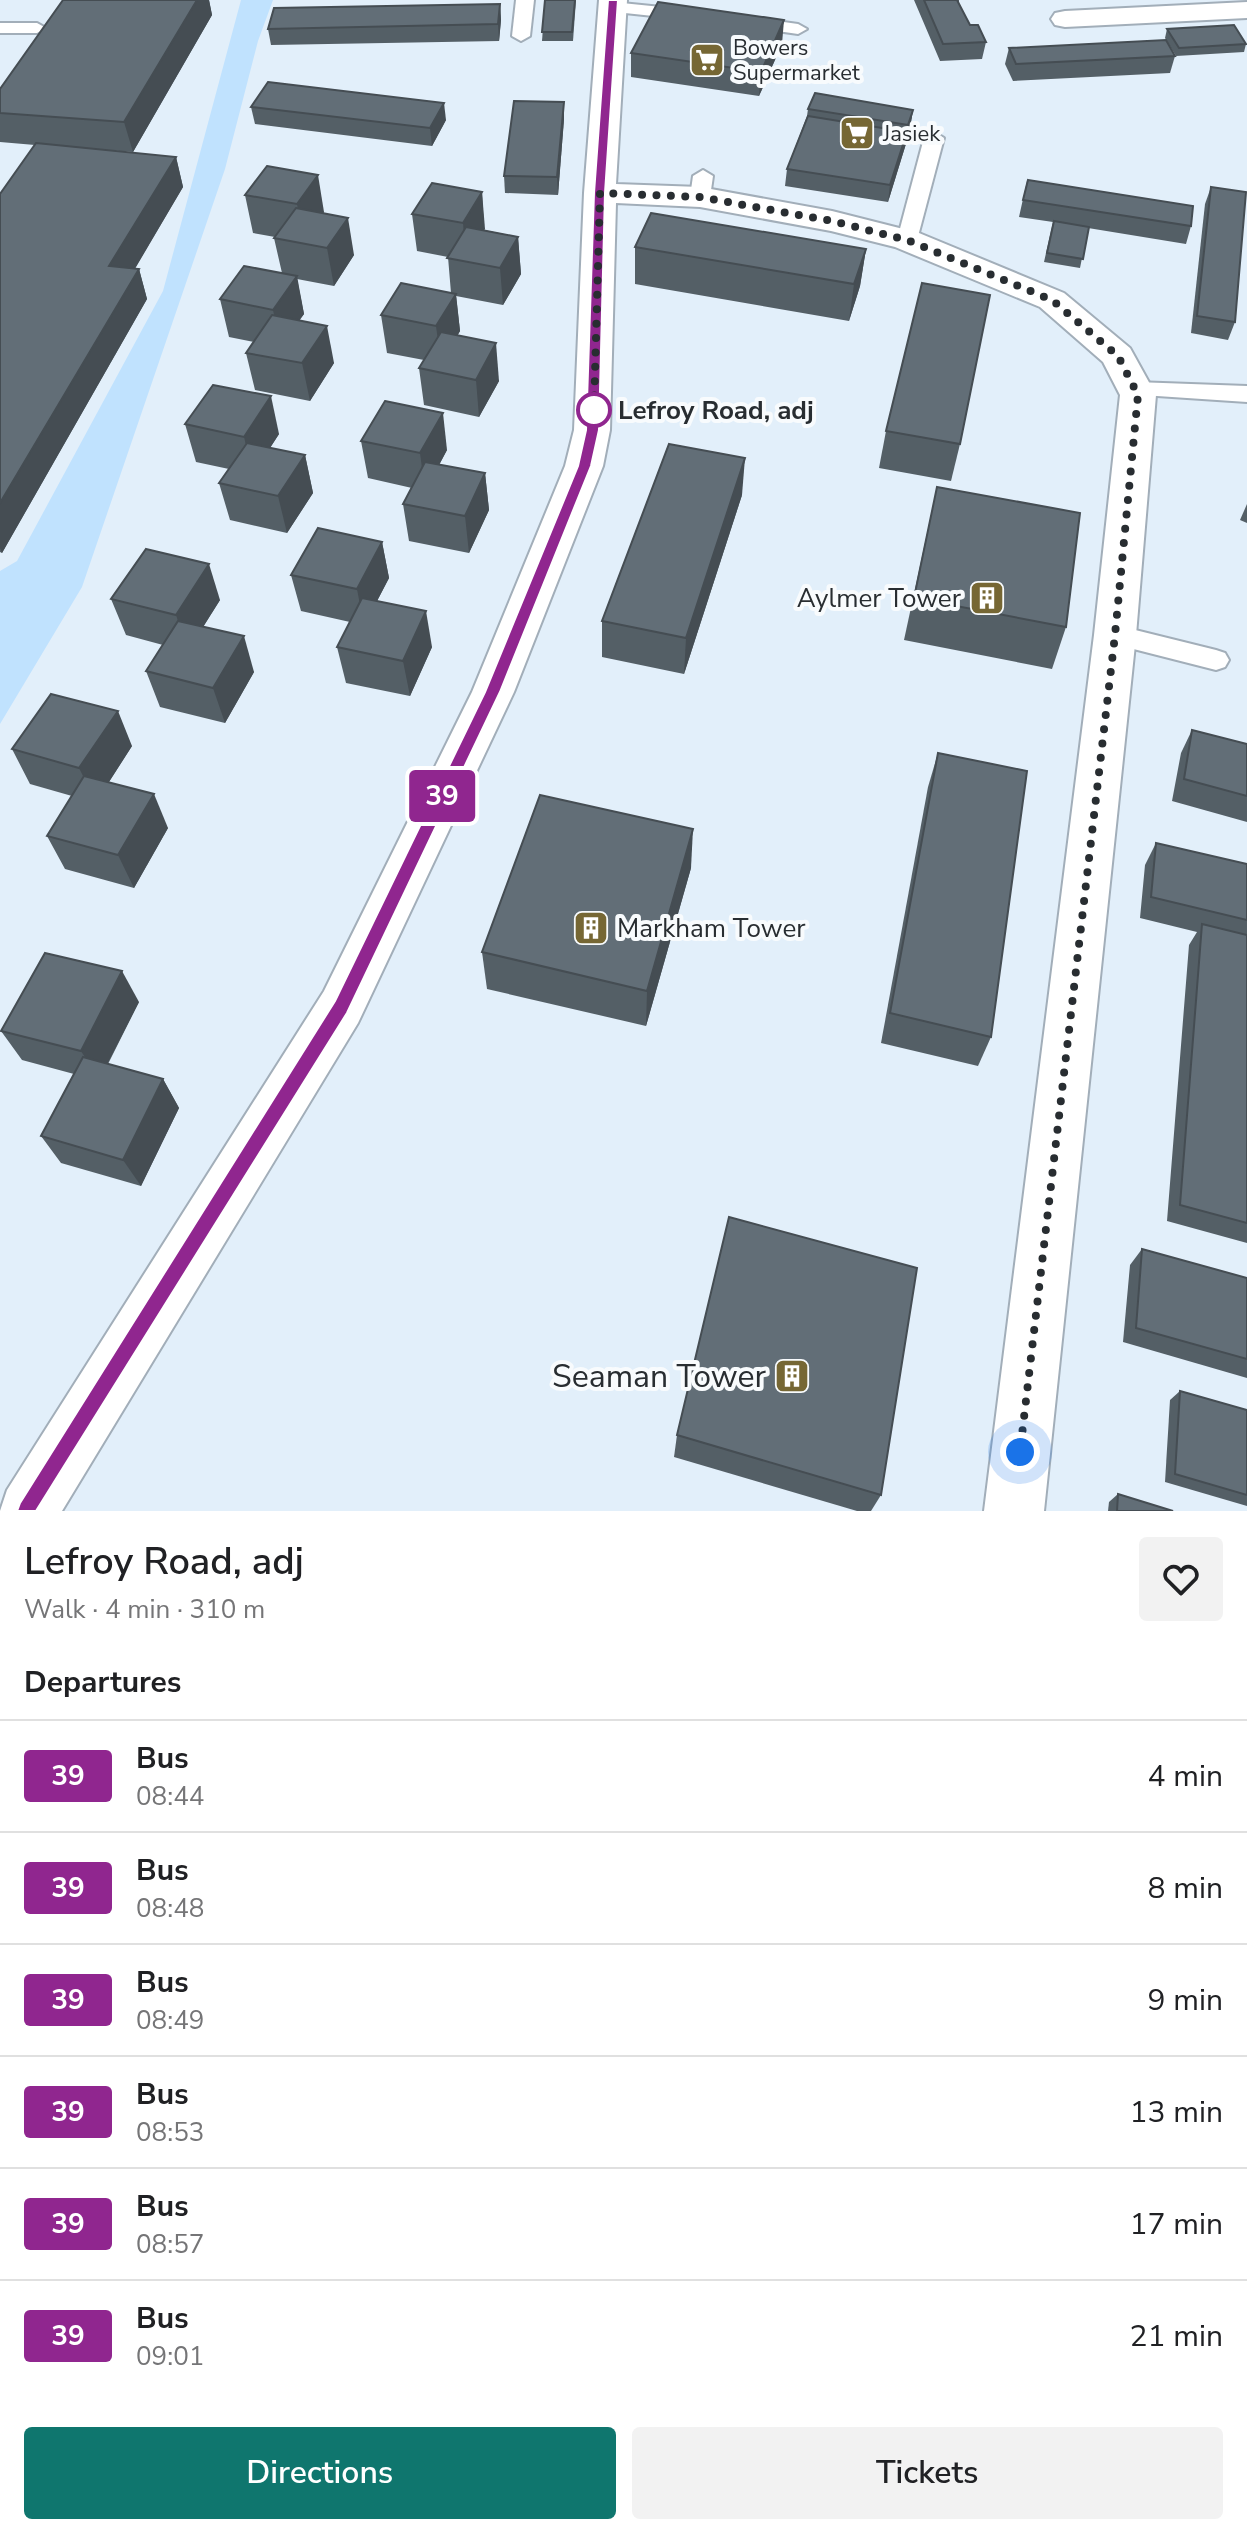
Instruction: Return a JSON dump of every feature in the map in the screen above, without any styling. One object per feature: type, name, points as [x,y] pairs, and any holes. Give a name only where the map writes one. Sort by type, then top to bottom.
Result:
[{"type":"street","points":[[28,1511],[341,1007],[493,692],[574,493],[592,430],[600,193],[612,4]]},
{"type":"street","points":[[1065,19],[1247,10]]},
{"type":"street","points":[[600,193],[702,186],[907,240],[1052,300],[1118,356],[1138,395],[1137,436],[1115,635],[1014,1511]]},
{"type":"lane","points":[[521,36],[525,0]]},
{"type":"lane","points":[[612,4],[704,16]]},
{"type":"lane","points":[[735,20],[798,29]]},
{"type":"lane","points":[[0,28],[37,28]]},
{"type":"lane","points":[[907,240],[934,138]]},
{"type":"lane","points":[[1135,389],[1247,394]]},
{"type":"lane","points":[[1115,635],[1216,660]]},
{"type":"shaded area","points":[[241,0],[273,0],[258,41],[225,169],[82,587],[0,724],[0,571],[17,561],[163,291]]},
{"type":"building","points":[[63,0],[197,0],[124,122],[0,113],[0,89]]},
{"type":"building","points":[[545,0],[575,0],[572,32],[542,32]]},
{"type":"building","points":[[924,0],[957,0],[970,25],[978,25],[986,42],[943,44]]},
{"type":"building","points":[[658,2],[784,20],[761,72],[631,53]]},
{"type":"building","points":[[500,4],[498,24],[268,29],[274,8]]},
{"type":"building","points":[[1234,25],[1246,44],[1179,48],[1167,29]]},
{"type":"building","points":[[1166,40],[1175,56],[1016,64],[1009,48]]},
{"type":"building","points":[[268,82],[444,103],[430,128],[251,107]]},
{"type":"building","points":[[815,93],[913,110],[908,125],[808,109]]},
{"type":"building","points":[[514,101],[564,102],[557,177],[504,176]]},
{"type":"building","points":[[808,116],[907,132],[890,185],[787,169]]},
{"type":"building","points":[[36,143],[176,157],[109,266],[139,269],[0,503],[0,194]]},
{"type":"building","points":[[267,166],[318,175],[297,204],[245,195]]},
{"type":"building","points":[[1028,180],[1193,206],[1191,226],[1023,200]]},
{"type":"building","points":[[432,183],[482,192],[463,223],[412,214]]},
{"type":"building","points":[[1211,187],[1246,192],[1235,322],[1197,316]]},
{"type":"building","points":[[296,208],[348,218],[327,248],[274,238]]},
{"type":"building","points":[[651,213],[866,249],[854,284],[635,247]]},
{"type":"building","points":[[1054,221],[1089,227],[1083,259],[1047,253]]},
{"type":"building","points":[[466,227],[518,237],[500,268],[447,258]]},
{"type":"building","points":[[244,266],[297,276],[273,310],[220,299]]},
{"type":"building","points":[[401,283],[456,294],[436,326],[381,315]]},
{"type":"building","points":[[922,283],[990,295],[960,444],[886,431]]},
{"type":"building","points":[[272,315],[327,326],[302,363],[246,353]]},
{"type":"building","points":[[441,332],[496,343],[476,380],[419,368]]},
{"type":"building","points":[[213,385],[271,396],[244,437],[185,424]]},
{"type":"building","points":[[385,401],[443,413],[420,453],[361,441]]},
{"type":"building","points":[[247,443],[305,455],[278,496],[219,483]]},
{"type":"building","points":[[669,444],[745,458],[686,638],[602,621]]},
{"type":"building","points":[[425,462],[485,473],[465,516],[403,504]]},
{"type":"building","points":[[937,487],[1080,513],[1066,627],[914,598]]},
{"type":"building","points":[[318,528],[382,542],[357,589],[291,575]]},
{"type":"building","points":[[146,549],[209,564],[176,615],[111,599]]},
{"type":"building","points":[[362,598],[426,611],[403,661],[337,647]]},
{"type":"building","points":[[178,621],[244,636],[213,688],[146,671]]},
{"type":"building","points":[[51,694],[118,711],[79,768],[12,749]]},
{"type":"building","points":[[1192,730],[1247,744],[1247,796],[1184,779]]},
{"type":"building","points":[[938,753],[1027,771],[991,1037],[890,1013]]},
{"type":"building","points":[[84,776],[154,794],[118,855],[47,836]]},
{"type":"building","name":"Markham Tower","points":[[540,795],[693,829],[647,991],[482,952]]},
{"type":"building","points":[[1156,843],[1247,864],[1247,920],[1151,897]]},
{"type":"building","points":[[1202,924],[1247,935],[1247,1223],[1180,1205]]},
{"type":"building","points":[[45,953],[122,971],[81,1051],[1,1031]]},
{"type":"building","points":[[83,1057],[163,1079],[123,1160],[41,1136]]},
{"type":"building","name":"Seaman Tower","points":[[729,1217],[917,1268],[881,1495],[677,1435]]},
{"type":"building","points":[[1142,1249],[1247,1278],[1247,1359],[1136,1328]]},
{"type":"building","points":[[1180,1391],[1247,1410],[1247,1495],[1175,1474]]},
{"type":"building","points":[[1118,1494],[1173,1511],[1117,1511]]},
{"type":"bus line","name":"39","points":[[28,1511],[341,1007],[493,692],[542,576],[584,466],[592,430],[600,193],[613,0]]},
{"type":"place","name":"Bowers Supermarket","points":[[707,60]]},
{"type":"place","name":"Jasiek","points":[[857,133]]},
{"type":"place","name":"Lefroy Road, adj","points":[[594,410]]},
{"type":"place","name":"Aylmer Tower","points":[[987,598]]},
{"type":"place","name":"Markham Tower","points":[[591,928]]},
{"type":"place","name":"Seaman Tower","points":[[792,1376]]},
{"type":"route","points":[[594,410],[600,193],[617,192],[700,197],[832,221],[907,240],[1052,300],[1118,356],[1138,395],[1137,436],[1115,635],[1020,1452]]}]
